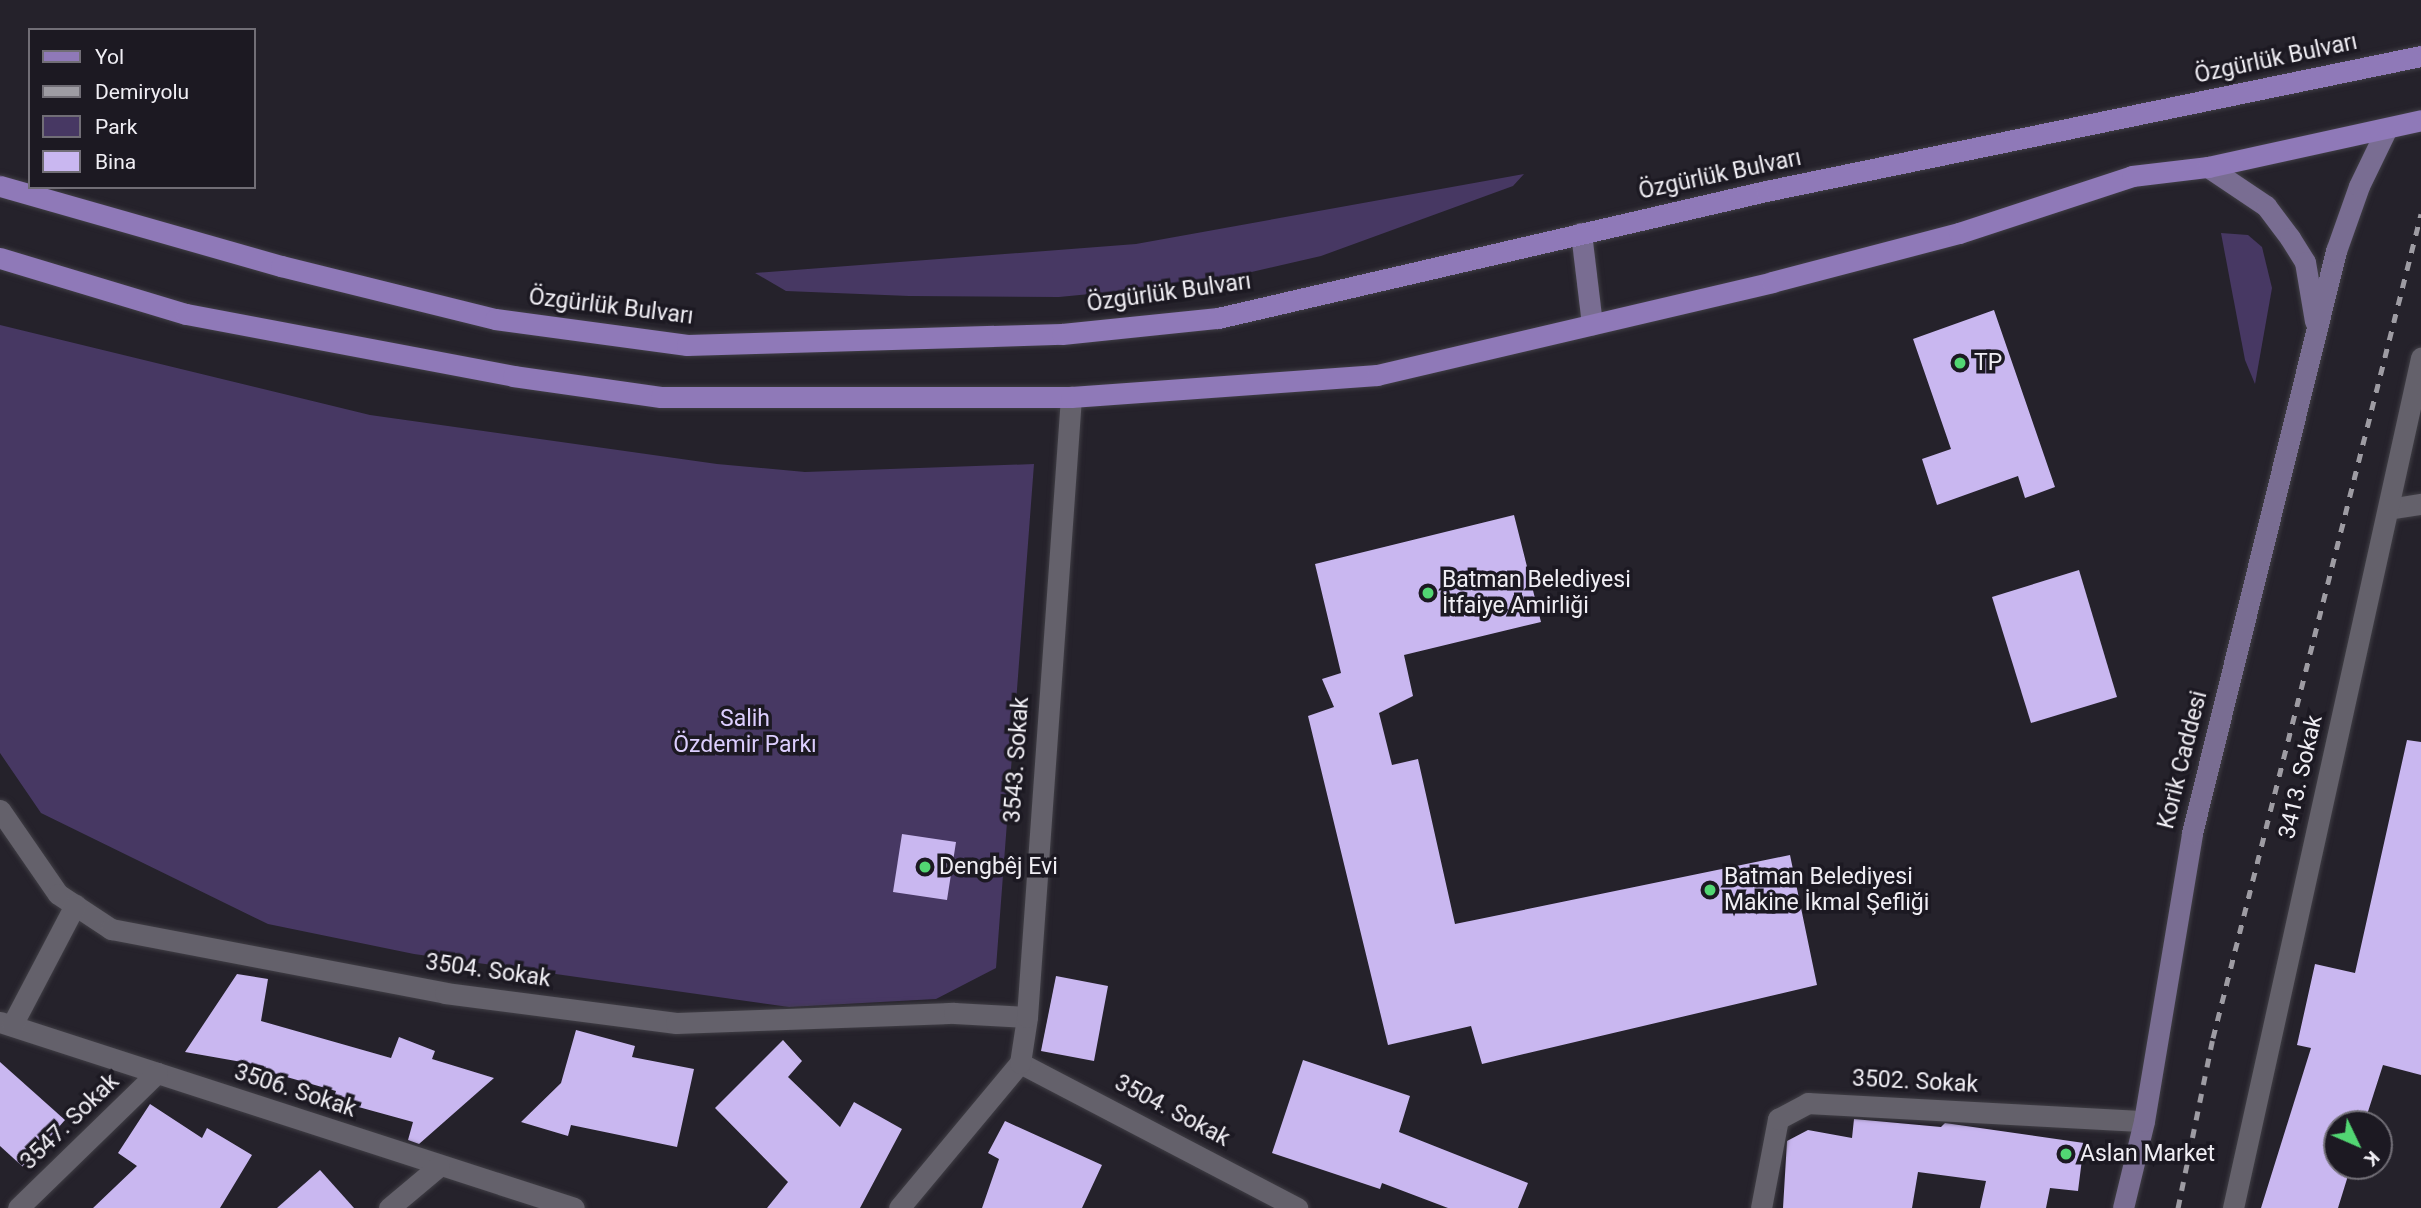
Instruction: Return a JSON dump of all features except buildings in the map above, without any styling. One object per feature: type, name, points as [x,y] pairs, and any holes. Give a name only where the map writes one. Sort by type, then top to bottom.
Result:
[{"type":"main road","name":"Özgürlük Bulvarı","points":[[0,186],[281,266],[495,319],[687,345],[1062,334],[1218,318],[1581,233],[2421,56]]},
{"type":"main road","points":[[0,258],[186,314],[513,376],[648,395],[1071,397],[1377,374],[1959,233],[2132,176],[2208,167],[2421,120]]},
{"type":"main road","name":"Korik Caddesi","points":[[2123,1208],[2144,1121],[2192,833],[2336,251],[2360,186],[2387,128]]},
{"type":"main road","name":"Korik Caddesi","points":[[2208,167],[2266,206],[2290,238],[2305,262],[2317,330]]},
{"type":"main road","points":[[1581,233],[1592,324]]},
{"type":"street","name":"3413. Sokak","points":[[2233,1208],[2421,358]]},
{"type":"street","name":"3543. Sokak","points":[[1020,1063],[1027,1017],[1071,397]]},
{"type":"street","points":[[2388,509],[2421,504]]},
{"type":"street","name":"3504. Sokak","points":[[0,810],[58,894],[111,929],[445,993],[676,1023],[954,1013],[1027,1017]]},
{"type":"street","points":[[6,1024],[75,905]]},
{"type":"street","name":"3506. Sokak","points":[[6,1024],[574,1208]]},
{"type":"street","points":[[899,1208],[1020,1063]]},
{"type":"street","name":"3504. Sokak","points":[[1020,1063],[1297,1208]]},
{"type":"street","name":"3547. Sokak","points":[[18,1208],[158,1073]]},
{"type":"street","name":"3502. Sokak","points":[[1761,1208],[1778,1119],[1808,1102],[2144,1121]]},
{"type":"street","points":[[389,1208],[439,1166]]},
{"type":"green space","points":[[1524,174],[1513,186],[1321,256],[1204,283],[1059,297],[909,296],[786,291],[755,273],[1136,244]]},
{"type":"green space","points":[[2221,233],[2248,235],[2262,247],[2272,288],[2255,384],[2245,360]]},
{"type":"green space","name":"Salih Özdemir Parkı","points":[[0,325],[370,415],[717,464],[805,472],[1034,464],[996,968],[936,999],[789,1007],[414,954],[268,924],[41,813],[0,753]]},
{"type":"railway","points":[[2178,1208],[2213,1038],[2421,214]]},
{"type":"place","name":"TP","points":[[1960,363]]},
{"type":"place","name":"Batman Belediyesi İtfaiye Amirliği","points":[[1428,593]]},
{"type":"place","name":"Dengbêj Evi","points":[[925,867]]},
{"type":"place","name":"Batman Belediyesi Makine İkmal Şefliği","points":[[1710,890]]},
{"type":"place","name":"Aslan Market","points":[[2066,1154]]}]
